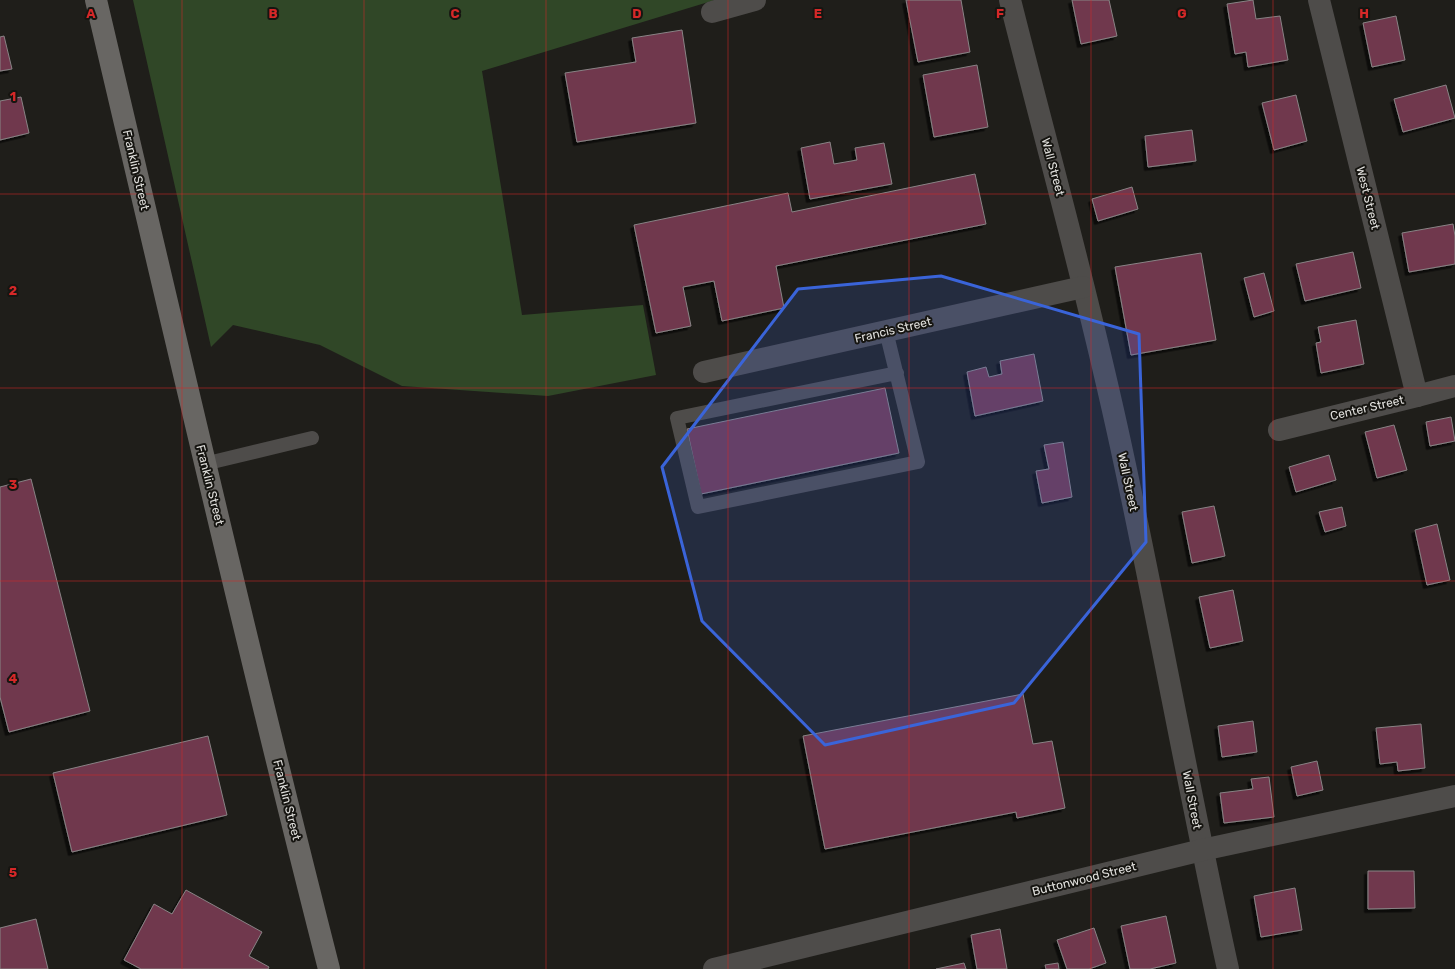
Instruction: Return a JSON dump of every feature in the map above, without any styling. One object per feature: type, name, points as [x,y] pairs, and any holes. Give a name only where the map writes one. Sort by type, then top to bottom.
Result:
[{"type":"street","name":"Franklin Street","points":[[96,0],[204,464],[296,842],[329,969]]},
{"type":"street","points":[[712,12],[755,0]]},
{"type":"street","name":"Wall Street","points":[[1010,0],[1083,287],[1125,464],[1202,850],[1228,969]]},
{"type":"street","name":"West Street","points":[[1319,0],[1417,396]]},
{"type":"street","name":"Francis Street","points":[[704,372],[1083,287]]},
{"type":"street","name":"Center Street","points":[[1279,430],[1455,386]]},
{"type":"street","name":"Buttonwood Street","points":[[714,969],[1202,850],[1455,796]]},
{"type":"lane","points":[[886,331],[897,373],[918,462],[698,507],[677,418],[897,373]]},
{"type":"lane","points":[[204,464],[312,438]]},
{"type":"highlighted area","points":[[941,276],[1139,334],[1146,542],[1014,703],[825,745],[702,621],[662,467],[798,289]]},
{"type":"green space","points":[[133,0],[715,0],[482,71],[522,315],[643,305],[656,375],[548,396],[402,386],[320,345],[233,325],[211,347]]},
{"type":"building","points":[[906,0],[961,0],[970,52],[918,62]]},
{"type":"building","points":[[1072,0],[1109,0],[1117,36],[1081,44]]},
{"type":"building","points":[[1253,0],[1256,19],[1280,16],[1288,60],[1248,67],[1246,52],[1235,54],[1227,4]]},
{"type":"building","points":[[1396,16],[1405,60],[1372,67],[1363,23]]},
{"type":"building","points":[[682,30],[696,123],[577,142],[565,73],[636,62],[632,38]]},
{"type":"building","points":[[4,36],[12,69],[0,71],[0,37]]},
{"type":"building","points":[[977,65],[988,127],[934,137],[923,75]]},
{"type":"building","points":[[1446,85],[1455,118],[1403,132],[1394,99]]},
{"type":"building","points":[[1296,95],[1307,141],[1274,150],[1262,103]]},
{"type":"building","points":[[21,97],[29,133],[0,140],[0,101]]},
{"type":"building","points":[[1192,130],[1196,161],[1148,167],[1145,136]]},
{"type":"building","points":[[830,142],[834,164],[857,160],[855,148],[884,143],[892,184],[810,199],[801,148]]},
{"type":"building","points":[[975,174],[986,224],[776,266],[784,308],[722,321],[714,281],[683,287],[691,326],[656,333],[634,225],[788,193],[792,212]]},
{"type":"building","points":[[1132,187],[1138,209],[1098,221],[1092,199]]},
{"type":"building","points":[[1453,224],[1455,236],[1455,264],[1409,272],[1402,233]]},
{"type":"building","points":[[1353,252],[1361,288],[1305,301],[1296,264]]},
{"type":"building","points":[[1201,253],[1216,340],[1131,355],[1115,267]]},
{"type":"building","points":[[1264,273],[1274,311],[1254,317],[1244,278]]},
{"type":"building","points":[[1356,320],[1364,364],[1321,373],[1316,343],[1321,342],[1318,327]]},
{"type":"building","points":[[1034,354],[1043,401],[975,416],[967,372],[986,367],[989,377],[1002,374],[1000,361]]},
{"type":"building","points":[[885,388],[899,453],[701,494],[687,429]]},
{"type":"building","points":[[1451,417],[1455,441],[1430,446],[1426,422]]},
{"type":"building","points":[[1394,425],[1407,470],[1377,478],[1365,432]]},
{"type":"building","points":[[1063,442],[1072,497],[1042,503],[1036,471],[1049,469],[1044,445]]},
{"type":"building","points":[[1329,455],[1336,480],[1296,492],[1289,467]]},
{"type":"building","points":[[31,479],[90,711],[9,732],[0,697],[0,487]]},
{"type":"building","points":[[1214,506],[1225,556],[1192,563],[1182,512]]},
{"type":"building","points":[[1342,507],[1346,526],[1325,532],[1319,512]]},
{"type":"building","points":[[1437,524],[1450,580],[1427,585],[1415,530]]},
{"type":"building","points":[[1233,590],[1243,641],[1210,648],[1199,597]]},
{"type":"building","points":[[1023,694],[1033,744],[1052,741],[1065,808],[1017,818],[1016,812],[825,849],[803,736]]},
{"type":"building","points":[[1253,721],[1257,752],[1222,757],[1218,726]]},
{"type":"building","points":[[1421,724],[1425,768],[1398,771],[1397,762],[1380,764],[1376,728]]},
{"type":"building","points":[[208,736],[227,815],[72,852],[53,773]]},
{"type":"building","points":[[1317,761],[1323,790],[1297,796],[1291,767]]},
{"type":"building","points":[[1269,777],[1274,817],[1224,823],[1220,793],[1253,789],[1251,779]]},
{"type":"building","points":[[1368,871],[1414,871],[1415,908],[1368,909]]},
{"type":"building","points":[[1295,888],[1302,930],[1261,937],[1254,896]]},
{"type":"building","points":[[186,890],[262,932],[249,956],[269,967],[268,969],[141,969],[124,960],[154,904],[172,914]]},
{"type":"building","points":[[1166,916],[1176,963],[1150,969],[1130,969],[1121,926]]},
{"type":"building","points":[[36,919],[48,969],[0,969],[0,928]]},
{"type":"building","points":[[1094,928],[1106,963],[1089,969],[1067,969],[1057,940]]},
{"type":"building","points":[[1000,929],[1007,969],[977,969],[971,935]]},
{"type":"building","points":[[964,963],[966,969],[936,969]]},
{"type":"building","points":[[1058,963],[1059,969],[1046,969],[1045,965]]}]
